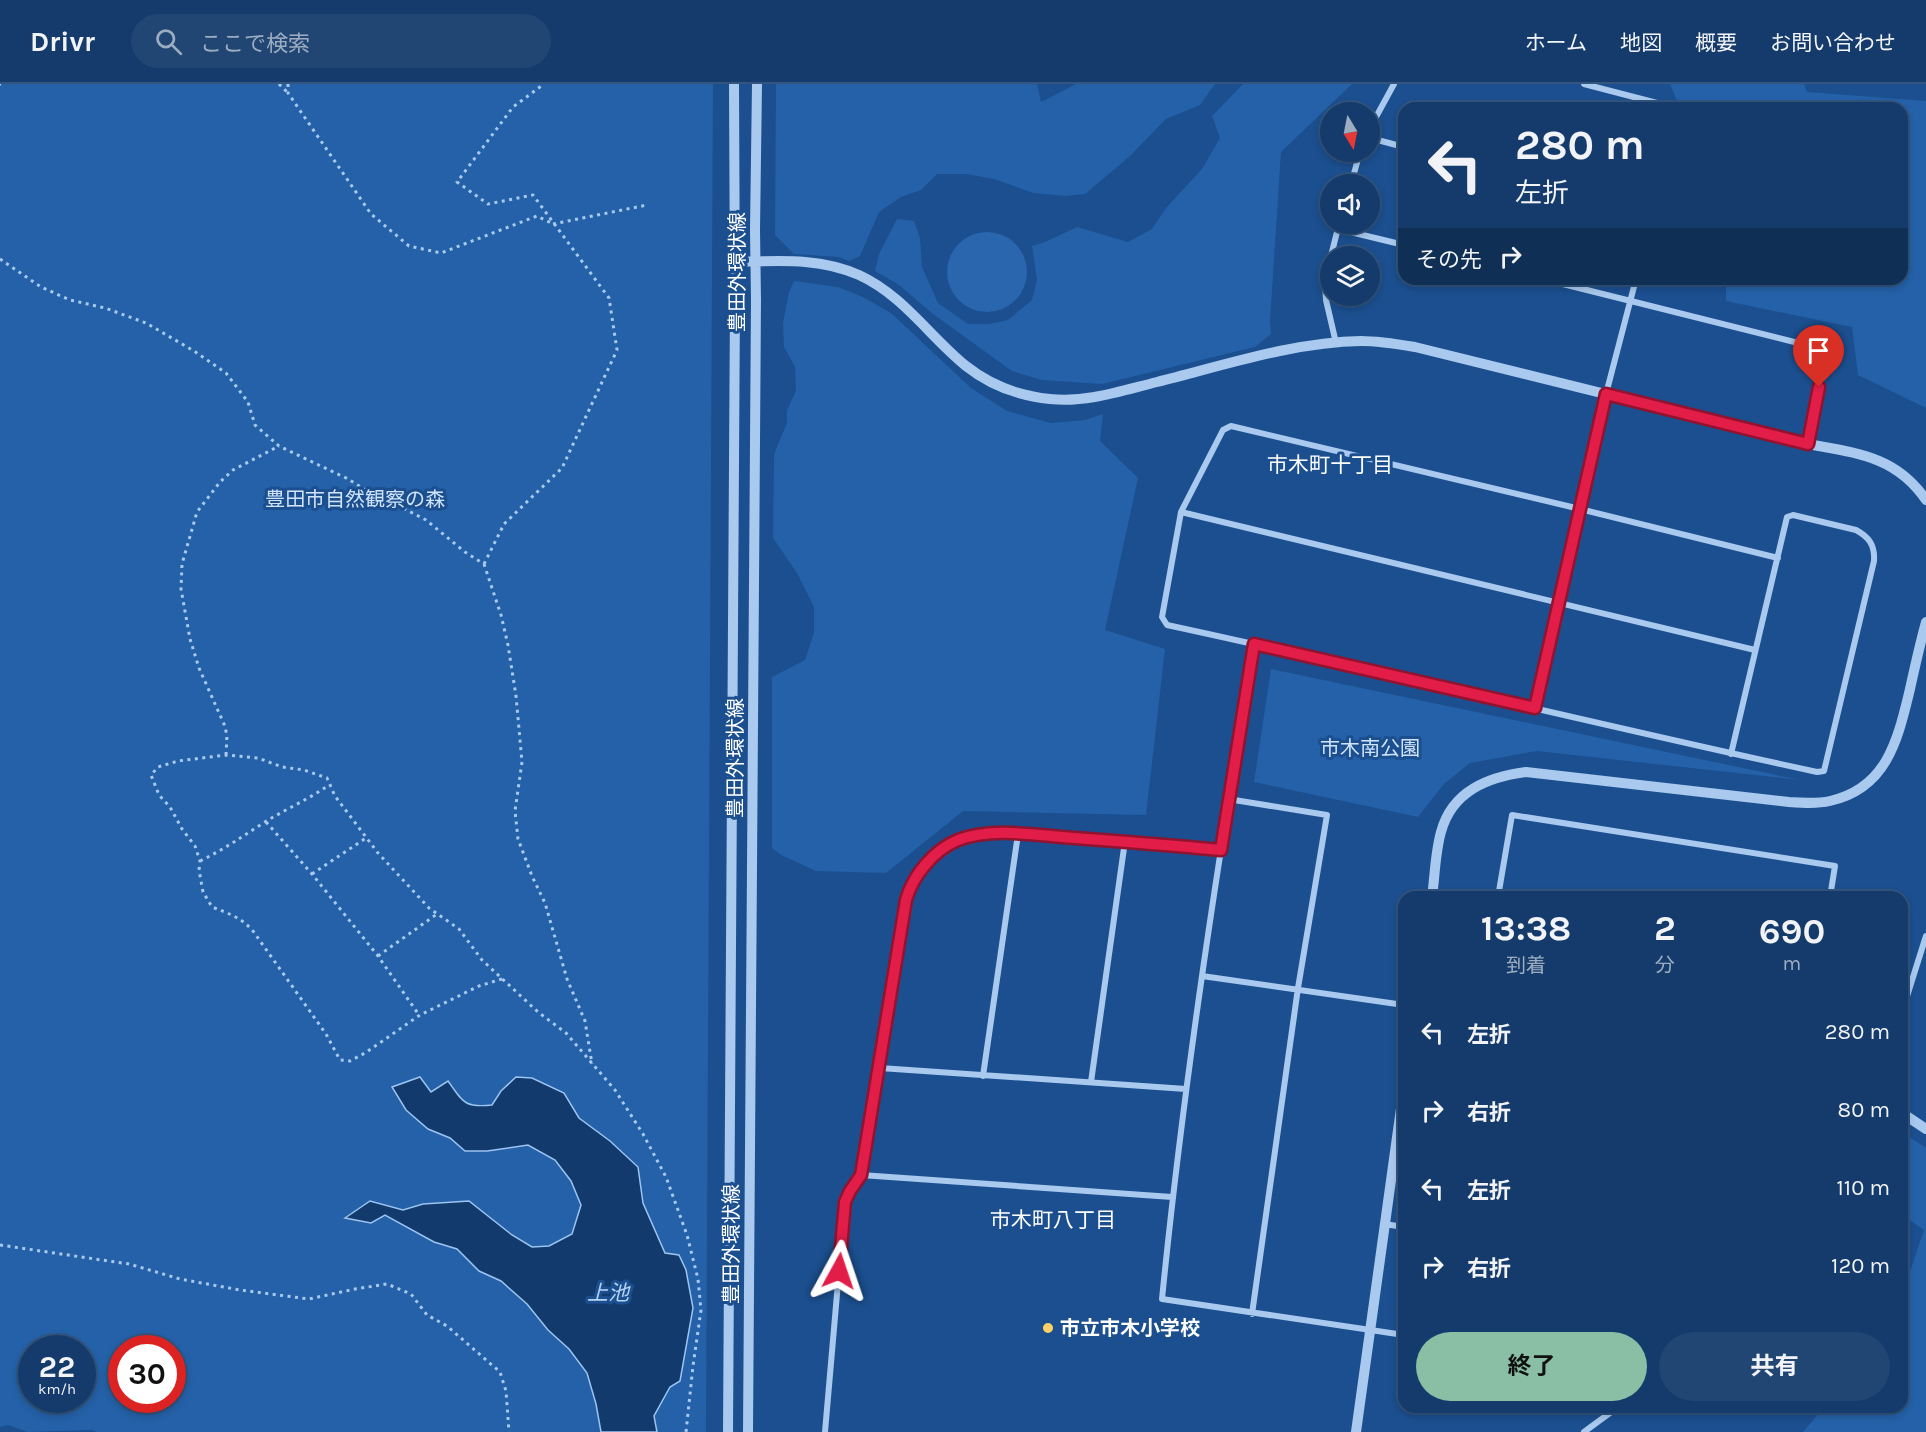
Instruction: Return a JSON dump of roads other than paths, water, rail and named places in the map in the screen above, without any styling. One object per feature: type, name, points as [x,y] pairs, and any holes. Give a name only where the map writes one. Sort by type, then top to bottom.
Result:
[{"type":"street","name":"豊田外環状線","points":[[728,1432],[734,84]]},
{"type":"street","name":"豊田外環状線","points":[[748,1432],[757,84]]},
{"type":"street","points":[[1380,110],[1394,84]]},
{"type":"street","points":[[1584,84],[1650,102]]},
{"type":"street","points":[[1380,141],[1398,145]]},
{"type":"street","points":[[1366,234],[1398,243]]},
{"type":"street","points":[[734,262],[795,260],[819,262],[861,276],[883,289],[906,308],[965,365],[979,375],[1010,391],[1049,399],[1091,398],[1292,349],[1361,341],[1388,343],[1415,347],[1808,444],[1856,453],[1882,462],[1910,479],[1926,500]]},
{"type":"street","points":[[1568,285],[1826,350],[1808,444]]},
{"type":"street","points":[[1535,708],[1606,394],[1634,285]]},
{"type":"street","points":[[1327,306],[1336,343]]},
{"type":"street","points":[[1731,754],[1778,558],[1787,517],[1792,515],[1856,530],[1865,535],[1874,545],[1875,554],[1824,771],[1817,772],[1731,754],[1167,625],[1162,617],[1181,512],[1223,430],[1231,426],[1778,558]]},
{"type":"street","points":[[1181,512],[1755,650]]},
{"type":"street","points":[[1433,891],[1441,831],[1447,817],[1460,798],[1491,778],[1527,772],[1789,802],[1816,803],[1849,794],[1879,772],[1899,736],[1926,622]]},
{"type":"street","points":[[1254,644],[1202,976],[1172,1197],[1161,1299],[1398,1334]]},
{"type":"street","points":[[1228,799],[1327,815],[1298,988],[1252,1314]]},
{"type":"street","points":[[1499,891],[1512,815],[1835,866],[1831,891]]},
{"type":"street","points":[[825,1432],[845,1202],[861,1175],[906,900],[911,886],[941,848],[976,836],[998,833],[1221,850]]},
{"type":"street","points":[[983,1076],[1018,834]]},
{"type":"street","points":[[1091,1082],[1125,841]]},
{"type":"street","points":[[1908,987],[1926,936]]},
{"type":"street","points":[[1202,976],[1398,1004]]},
{"type":"street","points":[[880,1068],[1186,1089]]},
{"type":"street","points":[[1908,1117],[1926,1129]]},
{"type":"street","points":[[1356,1432],[1398,1136]]},
{"type":"street","points":[[861,1175],[1172,1197]]},
{"type":"street","points":[[1384,1224],[1398,1226]]},
{"type":"street","points":[[1584,1432],[1610,1413]]},
{"type":"water","name":"上池","points":[[420,1077],[431,1092],[448,1081],[465,1102],[483,1106],[492,1105],[501,1091],[516,1077],[532,1078],[564,1093],[579,1118],[610,1141],[638,1167],[643,1203],[665,1253],[679,1255],[686,1270],[693,1308],[680,1381],[670,1387],[654,1416],[657,1432],[601,1432],[587,1373],[569,1349],[548,1330],[527,1304],[501,1281],[479,1271],[457,1249],[434,1242],[385,1215],[371,1223],[345,1218],[370,1201],[403,1210],[423,1204],[469,1201],[512,1235],[532,1247],[549,1246],[572,1234],[581,1205],[571,1181],[555,1160],[528,1145],[487,1151],[465,1151],[450,1138],[428,1129],[406,1110],[392,1087]]},
{"type":"place","name":"市立市木小学校","points":[[1048,1328]]},
{"type":"district","name":"市木町十丁目","points":[[1330,465]]},
{"type":"district","name":"市木町八丁目","points":[[1053,1220]]},
{"type":"park label","name":"豊田市自然観察の森","points":[[355,499]]},
{"type":"park label","name":"市木南公園","points":[[1370,748]]}]
